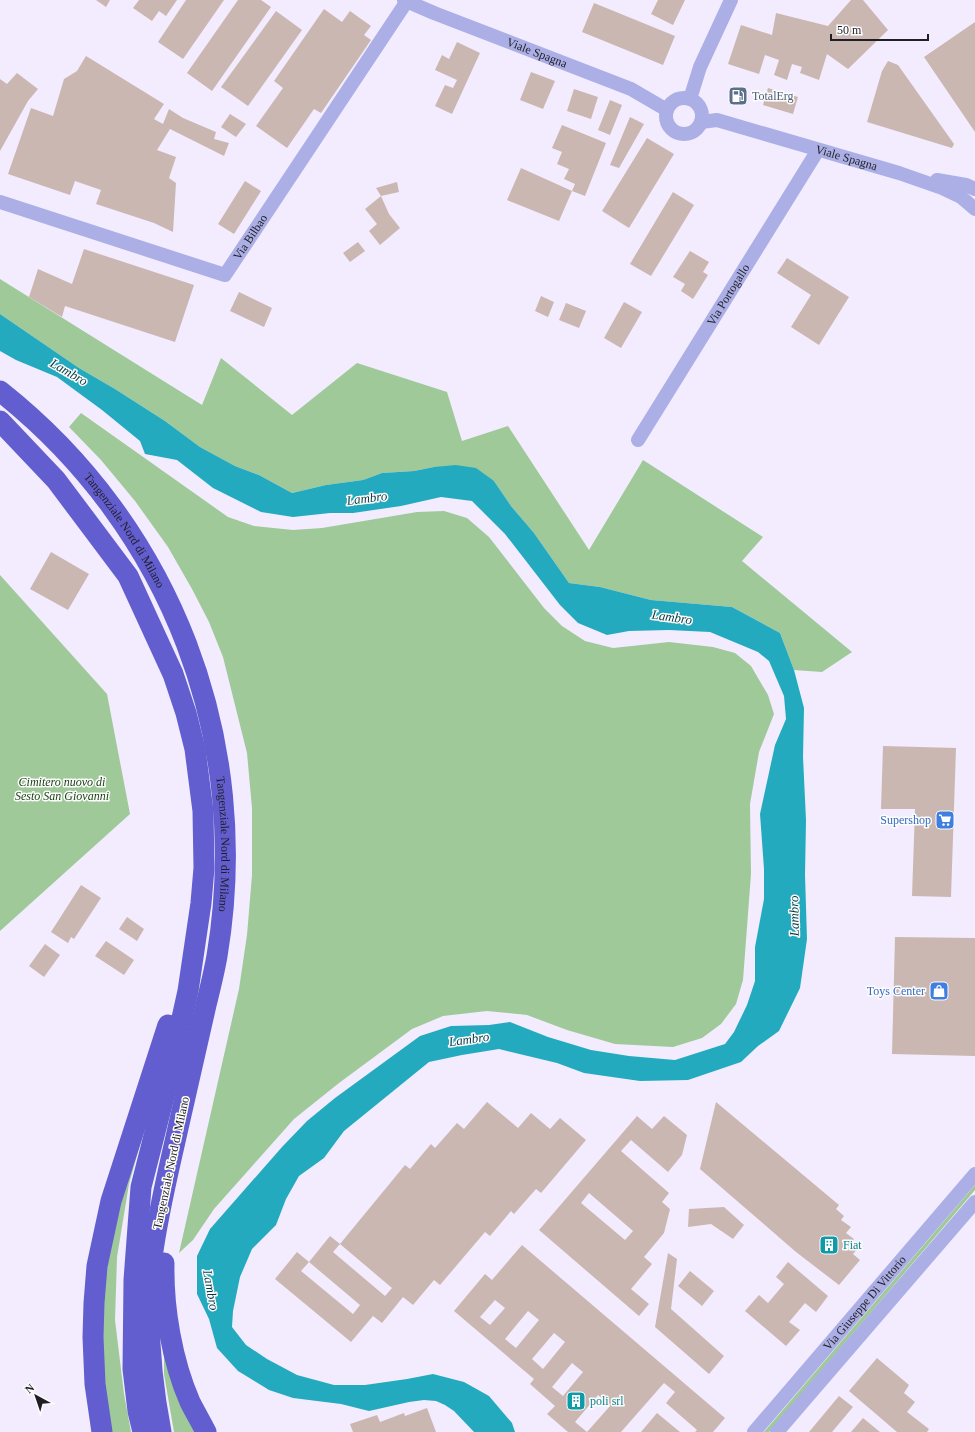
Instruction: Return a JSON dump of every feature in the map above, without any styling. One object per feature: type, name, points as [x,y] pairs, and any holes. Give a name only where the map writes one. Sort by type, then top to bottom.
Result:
[{"type":"highway","name":"Tangenziale Nord di Milano","points":[[0,391],[18,406],[71,457],[95,484],[116,512],[136,543],[165,593],[193,661],[207,706],[216,747],[226,835],[223,912],[217,959],[166,1178],[152,1258],[149,1305],[150,1346],[153,1386],[161,1432]]},
{"type":"highway","name":"Tangenziale Nord di Milano","points":[[0,421],[56,480],[128,576],[173,674],[186,713],[195,749],[196,813],[194,904],[187,948],[183,990],[167,1030],[141,1187],[134,1280],[133,1369],[138,1411],[143,1432]]},
{"type":"highway","points":[[102,1432],[96,1384],[94,1337],[94,1303],[97,1266],[111,1200],[160,1076]]},
{"type":"highway","points":[[190,1078],[179,1170],[171,1207],[165,1249],[164,1285],[169,1327],[177,1365],[190,1401],[206,1432]]},
{"type":"street","points":[[690,99],[700,67],[731,0]]},
{"type":"street","name":"Viale Spagna","points":[[405,1],[631,90],[667,110]]},
{"type":"street","name":"Via Bilbao","points":[[0,202],[225,275],[405,1]]},
{"type":"street","points":[[679,99],[690,99],[701,111],[700,122],[698,126],[689,133],[678,133],[669,126],[666,121],[667,110],[674,101],[679,99]]},
{"type":"street","name":"Viale Spagna","points":[[700,122],[717,120],[899,173],[942,188],[961,197],[975,209]]},
{"type":"street","name":"Via Portogallo","points":[[638,440],[818,150]]},
{"type":"street","name":"Viale Spagna","points":[[899,173],[966,185],[975,189]]},
{"type":"street","name":"Via Giuseppe Di Vittorio","points":[[754,1432],[975,1174]]},
{"type":"street","name":"Via Giuseppe Di Vittorio","points":[[777,1432],[975,1202]]},
{"type":"green space","points":[[0,279],[202,405],[221,358],[292,415],[357,363],[447,392],[462,441],[508,426],[589,550],[643,460],[763,537],[742,561],[852,652],[822,672],[794,670],[780,633],[732,607],[651,600],[600,587],[569,583],[534,533],[511,506],[494,481],[434,467],[414,471],[382,473],[363,480],[326,485],[292,493],[259,475],[235,466],[200,447],[165,421],[79,368],[0,314]]},
{"type":"green space","points":[[81,413],[228,517],[254,526],[293,530],[322,528],[417,512],[444,511],[467,518],[489,537],[544,608],[562,626],[585,641],[613,648],[669,642],[713,647],[735,653],[751,666],[768,695],[774,714],[759,752],[750,804],[751,874],[743,980],[736,1004],[721,1024],[702,1038],[673,1047],[615,1044],[567,1030],[527,1015],[487,1011],[443,1016],[412,1029],[339,1083],[294,1119],[214,1209],[193,1240],[179,1253],[239,989],[247,935],[252,875],[252,808],[247,753],[223,657],[209,622],[168,547],[135,501],[101,460],[69,427]]},
{"type":"green space","name":"Cimitero nuovo di Sesto San Giovanni","points":[[0,575],[107,694],[130,814],[0,931]]},
{"type":"green space","points":[[147,1119],[129,1184],[117,1257],[115,1320],[124,1394],[131,1432],[108,1432],[99,1325],[104,1267],[119,1200]]},
{"type":"green space","points":[[975,1185],[975,1190],[769,1432],[764,1432]]},
{"type":"green space","points":[[164,1353],[200,1432],[174,1432],[164,1374]]},
{"type":"water","name":"Lambro","points":[[0,314],[79,368],[165,421],[200,447],[235,466],[259,475],[292,493],[326,485],[363,480],[382,473],[414,471],[456,465],[476,468],[494,481],[511,506],[534,533],[569,583],[600,587],[651,600],[732,607],[780,633],[794,670],[804,708],[803,757],[806,820],[805,875],[807,939],[800,988],[779,1031],[758,1046],[741,1062],[688,1080],[640,1081],[584,1073],[557,1063],[499,1049],[429,1062],[344,1131],[324,1158],[299,1176],[286,1199],[276,1225],[252,1249],[240,1277],[233,1311],[232,1327],[246,1345],[267,1359],[297,1375],[334,1385],[365,1385],[433,1374],[464,1382],[489,1396],[512,1423],[515,1432],[474,1432],[454,1411],[436,1401],[424,1400],[409,1402],[369,1411],[341,1404],[293,1398],[269,1390],[238,1371],[217,1348],[209,1319],[197,1294],[197,1256],[210,1229],[282,1147],[307,1121],[335,1098],[420,1036],[451,1026],[489,1025],[510,1022],[548,1037],[591,1050],[629,1056],[675,1060],[725,1044],[734,1032],[747,1005],[755,981],[755,947],[764,899],[764,869],[760,814],[775,745],[786,719],[784,696],[769,661],[758,652],[710,632],[669,630],[629,631],[607,635],[578,623],[560,605],[505,534],[472,501],[441,497],[401,506],[353,513],[330,513],[293,517],[261,512],[213,488],[177,460],[145,454],[140,441],[102,410],[57,377],[16,360],[0,351]]},
{"type":"building","points":[[96,0],[110,0],[106,7]]},
{"type":"building","points":[[139,0],[177,0],[166,16],[159,11],[152,21],[133,8]]},
{"type":"building","points":[[186,0],[224,0],[183,59],[158,42]]},
{"type":"building","points":[[238,0],[261,0],[271,7],[212,91],[187,73]]},
{"type":"building","points":[[658,0],[685,0],[673,25],[651,14]]},
{"type":"building","points":[[851,0],[863,0],[888,30],[848,69],[827,54],[819,80],[800,73],[802,67],[792,64],[787,80],[774,75],[779,60],[765,55],[759,74],[728,64],[741,25],[772,35],[776,13],[828,26]]},
{"type":"building","points":[[594,3],[675,36],[663,65],[582,32]]},
{"type":"building","points":[[324,9],[342,22],[350,11],[371,26],[364,35],[371,40],[321,113],[314,109],[287,148],[256,126],[283,88],[274,81]]},
{"type":"building","points":[[276,11],[302,30],[248,106],[221,87]]},
{"type":"building","points":[[975,22],[975,132],[924,57]]},
{"type":"building","points":[[457,42],[480,53],[452,114],[435,106],[445,85],[453,88],[457,80],[435,70],[442,55],[449,59]]},
{"type":"building","points":[[86,56],[164,104],[154,119],[163,124],[169,109],[183,118],[216,132],[214,139],[229,143],[224,156],[170,129],[157,150],[176,157],[169,178],[176,183],[173,232],[154,223],[96,204],[101,190],[75,181],[70,195],[8,174],[31,108],[53,116],[64,79],[77,71]]},
{"type":"building","points":[[888,61],[898,65],[954,144],[952,148],[867,122],[882,71]]},
{"type":"building","points":[[531,72],[555,81],[543,109],[520,100]]},
{"type":"building","points":[[17,73],[38,89],[28,101],[0,151],[0,79],[7,84]]},
{"type":"building","points":[[734,87],[746,92],[741,105],[729,100]]},
{"type":"building","points":[[768,88],[798,97],[793,114],[763,105]]},
{"type":"building","points":[[574,89],[598,97],[591,119],[567,111]]},
{"type":"building","points":[[610,100],[622,105],[610,135],[598,130]]},
{"type":"building","points":[[230,114],[246,124],[236,137],[221,127]]},
{"type":"building","points":[[630,117],[644,124],[619,168],[610,165]]},
{"type":"building","points":[[562,125],[606,143],[585,196],[572,191],[575,184],[564,179],[569,169],[557,164],[562,152],[552,148]]},
{"type":"building","points":[[647,138],[674,154],[629,228],[602,211]]},
{"type":"building","points":[[521,168],[572,191],[559,221],[507,200]]},
{"type":"building","points":[[245,181],[261,191],[234,234],[218,224]]},
{"type":"building","points":[[397,182],[399,192],[381,196],[376,188]]},
{"type":"building","points":[[673,192],[694,205],[651,276],[630,264]]},
{"type":"building","points":[[381,196],[389,214],[400,228],[380,245],[369,231],[377,224],[365,209]]},
{"type":"building","points":[[358,242],[365,251],[350,262],[343,253]]},
{"type":"building","points":[[84,249],[194,285],[175,342],[65,306],[62,317],[29,297],[38,269],[72,284]]},
{"type":"building","points":[[690,251],[709,262],[703,272],[708,275],[693,299],[681,291],[685,284],[673,277]]},
{"type":"building","points":[[787,258],[849,297],[819,345],[791,327],[811,295],[777,273]]},
{"type":"building","points":[[239,292],[272,308],[264,327],[230,311]]},
{"type":"building","points":[[541,296],[554,302],[548,317],[535,311]]},
{"type":"building","points":[[624,302],[642,312],[621,348],[604,338]]},
{"type":"building","points":[[566,303],[586,311],[579,328],[559,320]]},
{"type":"building","points":[[51,552],[89,574],[68,610],[30,589]]},
{"type":"building","points":[[883,746],[956,748],[951,897],[912,896],[915,809],[881,809]]},
{"type":"building","points":[[81,885],[101,898],[74,939],[71,937],[68,943],[51,932]]},
{"type":"building","points":[[127,917],[144,929],[137,941],[119,929]]},
{"type":"building","points":[[895,937],[975,938],[975,1056],[892,1054]]},
{"type":"building","points":[[106,941],[134,960],[124,975],[95,956]]},
{"type":"building","points":[[45,944],[60,955],[44,977],[29,966]]},
{"type":"building","points":[[487,1102],[518,1128],[531,1113],[550,1129],[560,1118],[586,1140],[541,1193],[536,1189],[514,1214],[511,1211],[490,1236],[485,1232],[440,1285],[434,1280],[413,1305],[403,1297],[382,1323],[373,1316],[351,1342],[275,1279],[297,1252],[309,1262],[330,1236],[340,1244],[405,1165],[410,1169],[431,1144],[435,1148],[457,1123],[464,1129]],"holes":[[[340,1244],[392,1288],[385,1296],[333,1252]],[[309,1262],[360,1305],[353,1314],[301,1271]]]},
{"type":"building","points":[[716,1102],[839,1205],[836,1209],[844,1216],[841,1220],[851,1227],[846,1233],[854,1239],[851,1242],[858,1248],[853,1254],[860,1260],[839,1285],[796,1252],[700,1169]]},
{"type":"building","points":[[637,1116],[652,1129],[664,1116],[687,1135],[682,1155],[668,1172],[631,1140],[621,1151],[669,1193],[662,1202],[670,1209],[664,1233],[644,1257],[652,1264],[631,1289],[649,1304],[639,1316],[539,1230]],"holes":[[[589,1193],[633,1231],[625,1240],[581,1203]]]},
{"type":"building","points":[[724,1207],[744,1225],[733,1239],[711,1224],[688,1227],[689,1209]]},
{"type":"building","points":[[522,1245],[725,1418],[713,1432],[695,1432],[697,1430],[666,1403],[675,1392],[664,1383],[621,1432],[587,1432],[568,1432],[547,1414],[555,1406],[530,1384],[534,1379],[454,1311],[485,1274],[492,1280]],"holes":[[[495,1300],[505,1308],[490,1325],[480,1317]],[[528,1311],[539,1320],[516,1348],[505,1339]],[[554,1333],[565,1342],[543,1369],[532,1359]],[[572,1363],[583,1372],[563,1396],[552,1387]],[[598,1395],[610,1406],[587,1432],[575,1422]]]},
{"type":"building","points":[[668,1253],[677,1259],[671,1309],[724,1356],[709,1374],[655,1327]]},
{"type":"building","points":[[788,1262],[828,1296],[816,1312],[805,1303],[789,1322],[800,1330],[786,1346],[745,1311],[759,1295],[768,1303],[784,1284],[776,1277]]},
{"type":"building","points":[[690,1271],[714,1291],[702,1306],[678,1286]]},
{"type":"building","points":[[877,1358],[909,1385],[904,1393],[915,1402],[907,1412],[929,1429],[927,1432],[897,1432],[849,1391]]},
{"type":"building","points":[[839,1396],[853,1407],[832,1432],[809,1432]]},
{"type":"building","points":[[427,1408],[436,1432],[353,1432],[350,1424],[377,1415],[380,1422],[404,1413],[405,1416]]},
{"type":"building","points":[[657,1413],[680,1432],[641,1432]]},
{"type":"building","points":[[863,1418],[880,1432],[851,1432]]},
{"type":"place","name":"TotalErg","points":[[738,96]]},
{"type":"place","name":"Supershop","points":[[945,820]]},
{"type":"place","name":"Toys Center","points":[[939,991]]},
{"type":"place","name":"Fiat","points":[[829,1245]]},
{"type":"place","name":"poli srl","points":[[576,1401]]}]
